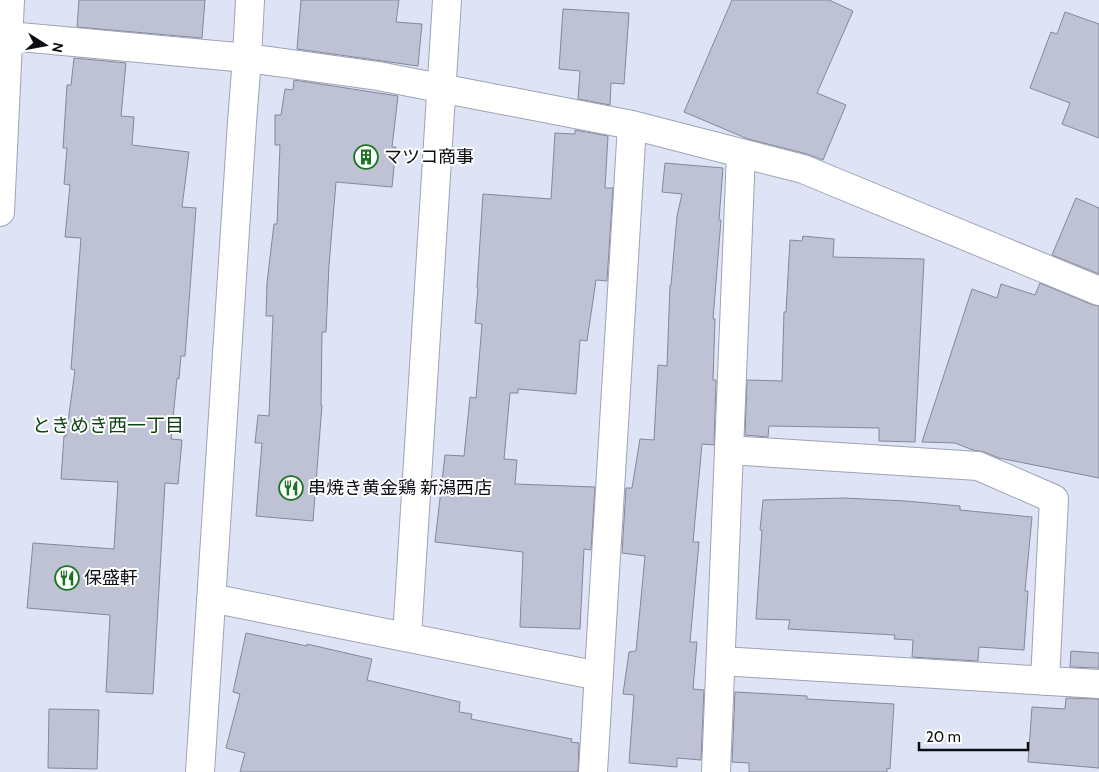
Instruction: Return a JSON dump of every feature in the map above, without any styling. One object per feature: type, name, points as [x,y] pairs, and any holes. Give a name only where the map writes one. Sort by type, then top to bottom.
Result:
[{"type":"street","points":[[0,212],[10,0]]},
{"type":"street","points":[[200,772],[250,0]]},
{"type":"street","points":[[407,637],[447,0]]},
{"type":"street","points":[[9,36],[247,58],[378,76],[632,125],[803,169],[1099,291]]},
{"type":"street","points":[[593,772],[632,125]]},
{"type":"street","points":[[716,772],[741,153]]},
{"type":"street","points":[[729,450],[978,466],[1054,499],[1045,681]]},
{"type":"street","points":[[210,598],[599,676]]},
{"type":"street","points":[[720,661],[1099,684]]},
{"type":"building","points":[[79,0],[205,0],[202,38],[77,27]]},
{"type":"building","points":[[301,0],[399,0],[396,22],[422,24],[418,66],[297,49]]},
{"type":"building","points":[[732,0],[829,0],[853,11],[817,93],[846,105],[823,160],[748,139],[684,112]]},
{"type":"building","points":[[563,9],[629,13],[624,84],[611,83],[610,105],[578,99],[580,71],[559,69]]},
{"type":"building","points":[[1065,12],[1099,24],[1099,138],[1062,124],[1070,103],[1030,88],[1051,32],[1057,34]]},
{"type":"building","points":[[74,58],[126,63],[121,116],[134,117],[132,145],[189,152],[182,207],[196,208],[185,356],[181,356],[179,379],[177,378],[171,439],[182,440],[178,484],[165,483],[153,694],[106,692],[110,615],[27,608],[33,543],[114,549],[118,482],[61,479],[64,436],[66,436],[75,370],[71,369],[81,238],[65,237],[70,185],[64,184],[67,148],[63,148],[67,85],[71,85]]},
{"type":"building","points":[[294,80],[398,96],[392,147],[396,147],[392,187],[336,182],[326,332],[322,332],[322,405],[313,521],[256,516],[262,443],[255,443],[258,415],[269,416],[273,316],[266,316],[267,283],[274,224],[277,224],[280,145],[275,145],[275,115],[281,115],[285,89],[293,90]]},
{"type":"building","points":[[575,130],[608,136],[605,188],[613,188],[607,281],[596,280],[587,341],[580,340],[576,394],[518,389],[518,393],[510,393],[504,459],[517,460],[515,484],[595,487],[591,550],[584,549],[580,629],[520,627],[523,552],[435,542],[445,455],[464,456],[470,397],[476,398],[482,324],[475,323],[483,194],[551,199],[555,133],[575,134]]},
{"type":"building","points":[[665,163],[723,168],[713,319],[715,319],[713,380],[716,380],[714,445],[702,444],[693,542],[699,542],[690,642],[697,642],[693,689],[704,690],[701,760],[677,758],[677,767],[629,763],[634,695],[623,694],[629,652],[636,651],[645,556],[622,553],[626,488],[632,488],[640,439],[654,440],[658,365],[667,366],[670,285],[677,216],[682,194],[662,192]]},
{"type":"building","points":[[1076,198],[1099,208],[1099,274],[1052,255]]},
{"type":"building","points":[[803,236],[834,239],[833,257],[924,259],[915,442],[879,441],[879,428],[769,426],[768,437],[745,435],[747,380],[782,381],[784,312],[786,312],[790,240],[802,241]]},
{"type":"building","points":[[1040,283],[1099,306],[1099,478],[999,458],[955,443],[922,442],[972,289],[997,298],[1001,284],[1035,295]]},
{"type":"building","points":[[844,498],[960,506],[960,510],[1032,517],[1025,591],[1028,591],[1024,650],[979,647],[978,661],[912,657],[913,640],[894,639],[895,635],[788,629],[790,620],[756,619],[763,500]]},
{"type":"building","points":[[246,633],[307,646],[307,644],[372,659],[367,680],[460,702],[459,712],[472,714],[471,719],[572,739],[571,742],[579,743],[578,772],[240,772],[245,753],[226,748],[240,694],[233,692]]},
{"type":"building","points":[[1071,651],[1099,653],[1099,668],[1070,667]]},
{"type":"building","points":[[735,692],[807,696],[807,699],[894,704],[890,769],[887,768],[887,772],[749,772],[749,763],[732,762]]},
{"type":"building","points":[[1066,698],[1099,699],[1099,768],[1028,762],[1032,707],[1065,709]]},
{"type":"building","points":[[49,709],[99,710],[97,769],[48,768]]},
{"type":"place","name":"マツコ商事","points":[[366,157]]},
{"type":"place","name":"串焼き黄金鶏 新潟西店","points":[[291,488]]},
{"type":"place","name":"保盛軒","points":[[67,578]]},
{"type":"district","name":"ときめき西一丁目","points":[[108,425]]}]
